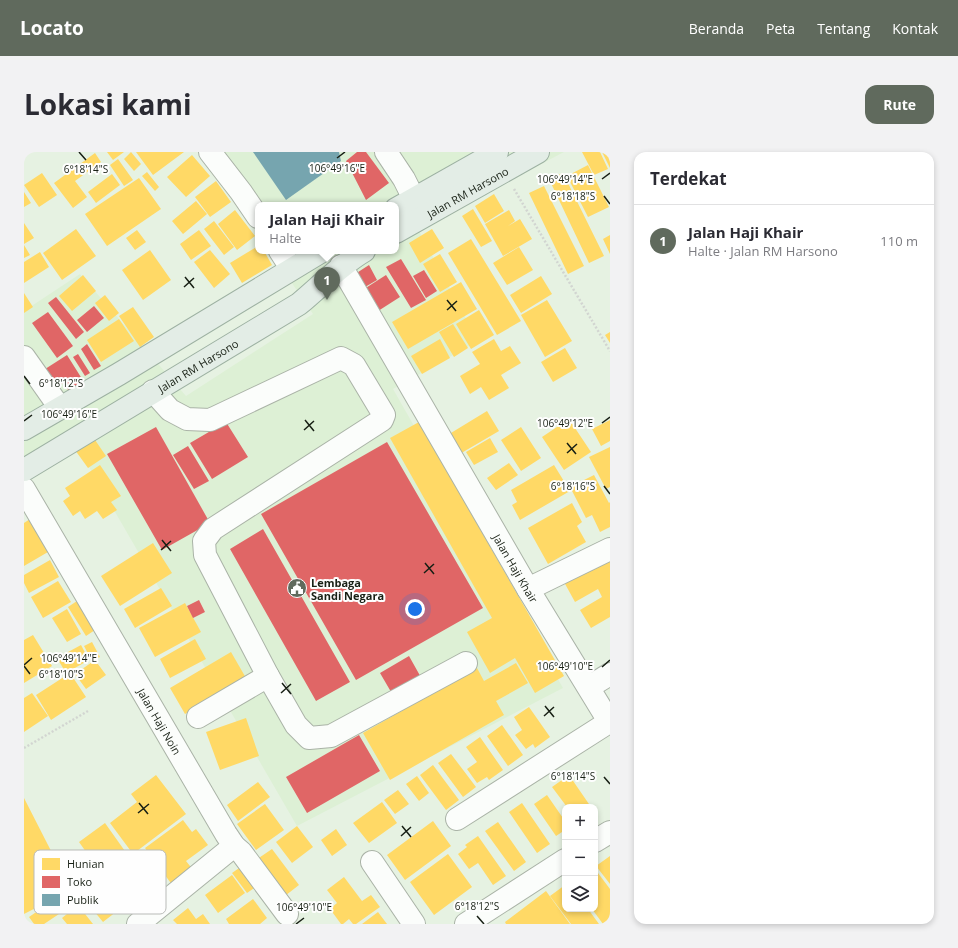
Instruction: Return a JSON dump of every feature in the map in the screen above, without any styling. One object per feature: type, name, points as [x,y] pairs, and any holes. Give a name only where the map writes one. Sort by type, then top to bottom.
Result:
[{"type":"main road","name":"Jalan RM Harsono","points":[[405,204],[500,161],[538,152]]},
{"type":"main road","name":"Jalan RM Harsono","points":[[399,230],[500,161]]},
{"type":"main road","points":[[24,429],[119,374],[286,260],[310,254]]},
{"type":"main road","name":"Jalan RM Harsono","points":[[24,470],[299,304],[341,266],[359,254]]},
{"type":"street","points":[[210,152],[255,213]]},
{"type":"street","points":[[386,152],[404,179],[405,204]]},
{"type":"street","name":"Jalan Haji Khair","points":[[341,266],[528,589],[610,723]]},
{"type":"street","points":[[24,357],[60,408]]},
{"type":"street","points":[[153,391],[170,410],[187,419],[210,420],[341,358],[354,366],[384,415],[382,420],[213,529],[204,541],[205,555],[268,676],[296,725],[309,738],[331,736],[466,663]]},
{"type":"street","name":"Jalan Haji Noin","points":[[24,488],[226,834],[287,914]]},
{"type":"street","points":[[528,589],[610,549]]},
{"type":"street","points":[[588,686],[610,674]]},
{"type":"street","points":[[198,717],[268,676]]},
{"type":"street","points":[[457,819],[598,728],[610,723]]},
{"type":"street","points":[[597,840],[610,832]]},
{"type":"street","points":[[166,901],[234,846]]},
{"type":"street","points":[[372,862],[414,924]]},
{"type":"street","points":[[466,924],[562,862]]},
{"type":"street","points":[[138,924],[150,914]]},
{"type":"path","points":[[500,161],[610,351]]},
{"type":"path","points":[[24,748],[88,711]]},
{"type":"shaded area","points":[[203,152],[564,152],[418,229],[478,341],[393,389],[563,688],[297,826],[78,448],[24,482],[24,311],[80,274],[186,396],[313,314],[272,254],[399,254],[399,202],[255,202],[255,229]]},
{"type":"building: Hunian","points":[[107,152],[124,152],[113,160]]},
{"type":"building: Hunian","points":[[131,152],[141,164],[134,171],[124,159]]},
{"type":"building: Hunian","points":[[136,152],[184,152],[153,175]]},
{"type":"building: Hunian","points":[[582,152],[600,152],[608,169],[594,175]]},
{"type":"building: Hunian","points":[[602,152],[610,152],[610,168]]},
{"type":"building: Hunian","points":[[95,153],[101,162],[75,181],[87,197],[73,208],[54,183]]},
{"type":"building: Hunian","points":[[192,155],[210,176],[186,197],[167,177]]},
{"type":"building: Hunian","points":[[118,159],[133,180],[124,186],[110,165]]},
{"type":"building: Hunian","points":[[588,165],[609,207],[588,217],[567,176]]},
{"type":"building: Hunian","points":[[147,172],[159,187],[155,191],[142,176]]},
{"type":"building: Hunian","points":[[42,173],[57,195],[39,207],[24,185]]},
{"type":"building: Hunian","points":[[563,173],[604,256],[589,263],[549,179]]},
{"type":"building: Hunian","points":[[112,174],[120,185],[96,203],[88,192]]},
{"type":"building: Hunian","points":[[139,178],[161,209],[107,246],[85,214]]},
{"type":"building: Hunian","points":[[216,181],[231,202],[210,217],[195,197]]},
{"type":"building: Hunian","points":[[544,186],[584,266],[568,274],[529,193]]},
{"type":"building: Hunian","points":[[24,192],[31,203],[24,207]]},
{"type":"building: Hunian","points":[[494,194],[504,211],[485,223],[475,206]]},
{"type":"building: Hunian","points":[[196,201],[207,214],[183,234],[172,221]]},
{"type":"building: Hunian","points":[[473,209],[492,241],[481,247],[462,216]]},
{"type":"building: Hunian","points":[[235,210],[255,236],[237,250],[218,224]]},
{"type":"building: Hunian","points":[[509,210],[515,221],[508,226],[520,219],[532,239],[503,256],[485,224]]},
{"type":"building: Hunian","points":[[214,221],[234,247],[224,255],[204,229]]},
{"type":"building: Hunian","points":[[24,223],[34,238],[24,244]]},
{"type":"building: Hunian","points":[[76,229],[96,256],[62,280],[43,253]]},
{"type":"building: Hunian","points":[[432,229],[444,248],[420,263],[409,243]]},
{"type":"building: Hunian","points":[[137,230],[146,242],[135,250],[126,238]]},
{"type":"building: Hunian","points":[[199,230],[211,246],[191,260],[180,244]]},
{"type":"building: Hunian","points":[[610,235],[610,254],[603,239]]},
{"type":"building: Hunian","points":[[471,239],[521,321],[497,335],[448,253]]},
{"type":"building: Hunian","points":[[24,245],[30,255],[24,258]]},
{"type":"building: Hunian","points":[[519,247],[533,270],[507,285],[493,263]]},
{"type":"building: Hunian","points":[[255,248],[255,254],[266,254],[272,265],[242,283],[230,263]]},
{"type":"building: Hunian","points":[[150,250],[171,280],[143,300],[122,270]]},
{"type":"building: Hunian","points":[[210,250],[230,274],[214,288],[194,262]]},
{"type":"building: Hunian","points":[[40,252],[49,267],[24,283],[24,262]]},
{"type":"building: Hunian","points":[[440,254],[457,282],[440,292],[423,264]]},
{"type":"building: Hunian","points":[[83,275],[96,291],[72,311],[59,296]]},
{"type":"building: Hunian","points":[[541,276],[552,294],[521,313],[510,295]]},
{"type":"building: Hunian","points":[[461,282],[477,309],[408,349],[392,322]]},
{"type":"building: Hunian","points":[[24,293],[33,307],[24,313]]},
{"type":"building: Hunian","points":[[105,295],[119,313],[109,321],[95,303]]},
{"type":"building: Hunian","points":[[547,300],[572,341],[545,357],[521,315]]},
{"type":"building: Hunian","points":[[133,307],[154,337],[140,347],[119,316]]},
{"type":"building: Hunian","points":[[479,310],[494,335],[471,349],[456,324]]},
{"type":"building: Hunian","points":[[119,319],[134,341],[101,362],[87,340]]},
{"type":"building: Hunian","points":[[453,324],[468,348],[454,357],[439,332]]},
{"type":"building: Hunian","points":[[610,332],[610,343],[605,335]]},
{"type":"building: Hunian","points":[[440,339],[450,358],[422,374],[411,356]]},
{"type":"building: Hunian","points":[[494,339],[501,351],[510,346],[521,363],[501,375],[509,388],[489,400],[481,387],[470,394],[460,376],[480,364],[472,352]]},
{"type":"building: Hunian","points":[[565,348],[577,368],[553,382],[541,362]]},
{"type":"building: Hunian","points":[[487,411],[499,431],[458,455],[446,436]]},
{"type":"building: Hunian","points":[[569,419],[591,452],[564,470],[542,437]]},
{"type":"building: Hunian","points":[[610,420],[610,441],[601,446],[592,429]]},
{"type":"building: Hunian","points":[[419,422],[564,676],[535,693],[515,658],[490,673],[467,632],[492,618],[390,438]]},
{"type":"building: Hunian","points":[[521,427],[541,458],[521,471],[501,440]]},
{"type":"building: Hunian","points":[[93,437],[106,456],[88,468],[75,450]]},
{"type":"building: Hunian","points":[[490,438],[498,452],[474,465],[466,452]]},
{"type":"building: Hunian","points":[[610,447],[610,487],[606,489],[589,457]]},
{"type":"building: Hunian","points":[[509,463],[518,475],[496,490],[487,478]]},
{"type":"building: Hunian","points":[[100,465],[121,496],[111,502],[117,510],[103,519],[97,511],[85,519],[80,511],[73,516],[63,501],[70,496],[65,488]]},
{"type":"building: Hunian","points":[[554,465],[570,491],[520,520],[512,505],[517,502],[511,490]]},
{"type":"building: Hunian","points":[[594,475],[609,503],[610,502],[610,527],[600,532],[592,515],[586,518],[570,487]]},
{"type":"building: Hunian","points":[[572,503],[582,522],[577,526],[586,542],[548,564],[528,528]]},
{"type":"building: Hunian","points":[[30,519],[48,552],[24,566],[24,523]]},
{"type":"building: Hunian","points":[[153,543],[172,573],[120,606],[101,576]]},
{"type":"building: Hunian","points":[[610,552],[610,617],[591,628],[580,610],[602,597],[598,589],[575,602],[564,582]]},
{"type":"building: Hunian","points":[[50,560],[59,577],[29,593],[24,583],[24,575]]},
{"type":"building: Hunian","points":[[58,581],[71,602],[43,618],[31,597]]},
{"type":"building: Hunian","points":[[161,588],[172,606],[135,628],[124,609]]},
{"type":"building: Hunian","points":[[80,599],[98,628],[86,636],[68,607]]},
{"type":"building: Hunian","points":[[185,603],[201,632],[155,657],[139,628]]},
{"type":"building: Hunian","points":[[67,609],[81,634],[67,642],[52,618]]},
{"type":"building: Hunian","points":[[33,635],[52,666],[24,683],[24,640]]},
{"type":"building: Hunian","points":[[195,639],[206,659],[170,678],[160,659]]},
{"type":"building: Hunian","points":[[92,642],[100,657],[92,661],[84,646]]},
{"type":"building: Hunian","points":[[81,645],[89,660],[66,673],[57,658]]},
{"type":"building: Hunian","points":[[231,652],[246,678],[185,714],[170,688]]},
{"type":"building: Hunian","points":[[95,660],[106,675],[86,689],[75,674]]},
{"type":"building: Hunian","points":[[516,663],[528,683],[496,701],[504,715],[390,780],[363,733],[477,668],[484,681]]},
{"type":"building: Hunian","points":[[70,673],[86,697],[51,720],[36,695]]},
{"type":"building: Hunian","points":[[32,693],[48,716],[24,732],[24,698]]},
{"type":"building: Hunian","points":[[529,707],[550,737],[535,748],[533,744],[526,749],[515,735],[522,730],[514,717]]},
{"type":"building: Hunian","points":[[246,718],[259,756],[220,770],[206,732]]},
{"type":"building: Hunian","points":[[502,725],[523,755],[508,766],[487,736]]},
{"type":"building: Hunian","points":[[480,737],[503,770],[489,780],[487,777],[477,783],[467,769],[477,762],[466,747]]},
{"type":"building: Hunian","points":[[451,754],[476,787],[463,797],[438,763]]},
{"type":"building: Hunian","points":[[433,765],[459,800],[446,810],[420,775]]},
{"type":"building: Hunian","points":[[156,775],[186,814],[138,850],[130,850],[110,823],[137,802],[131,794]]},
{"type":"building: Hunian","points":[[569,775],[589,804],[565,804],[552,787]]},
{"type":"building: Hunian","points":[[417,776],[429,793],[419,801],[406,784]]},
{"type":"building: Hunian","points":[[258,782],[270,797],[238,821],[227,805]]},
{"type":"building: Hunian","points":[[398,790],[409,804],[395,814],[384,800]]},
{"type":"building: Hunian","points":[[547,795],[562,817],[562,832],[556,836],[534,804]]},
{"type":"building: Hunian","points":[[24,798],[51,850],[34,850],[34,909],[24,914]]},
{"type":"building: Hunian","points":[[382,802],[397,823],[369,843],[353,823]]},
{"type":"building: Hunian","points":[[522,803],[550,844],[537,853],[509,812]]},
{"type":"building: Hunian","points":[[265,804],[284,830],[256,850],[237,824]]},
{"type":"building: Hunian","points":[[183,820],[192,832],[196,829],[208,845],[186,861],[194,871],[173,886],[166,876],[166,850],[146,850],[145,848]]},
{"type":"building: Hunian","points":[[433,821],[451,846],[405,880],[387,855]]},
{"type":"building: Hunian","points":[[498,822],[526,862],[514,871],[485,831]]},
{"type":"building: Hunian","points":[[105,823],[124,850],[85,850],[79,842]]},
{"type":"building: Hunian","points":[[297,826],[313,847],[292,863],[276,842]]},
{"type":"building: Hunian","points":[[336,829],[347,845],[332,856],[321,840]]},
{"type":"building: Hunian","points":[[478,836],[506,876],[493,885],[478,863],[469,869],[458,854],[467,847],[465,845]]},
{"type":"building: Hunian","points":[[272,849],[299,885],[281,899],[253,862]]},
{"type":"building: Hunian","points":[[448,854],[472,887],[434,915],[410,882]]},
{"type":"building: Hunian","points":[[610,856],[610,884],[598,869],[598,865]]},
{"type":"building: Hunian","points":[[242,866],[257,886],[247,893],[232,873]]},
{"type":"building: Hunian","points":[[598,873],[610,889],[610,919],[603,924],[594,912],[598,912]]},
{"type":"building: Hunian","points":[[232,875],[245,893],[218,913],[205,895]]},
{"type":"building: Hunian","points":[[344,877],[362,901],[371,895],[380,907],[356,924],[353,924],[349,919],[341,924],[330,909],[337,903],[327,890]]},
{"type":"building: Hunian","points":[[562,887],[562,912],[550,896]]},
{"type":"building: Hunian","points":[[546,891],[570,924],[506,924],[505,922]]},
{"type":"building: Hunian","points":[[253,899],[267,918],[260,924],[229,924],[226,919]]},
{"type":"building: Hunian","points":[[188,908],[196,919],[203,914],[210,924],[177,924],[173,920]]},
{"type":"building: Hunian","points":[[378,912],[387,924],[362,924]]},
{"type":"building: Hunian","points":[[562,912],[590,912],[599,924],[571,924]]},
{"type":"building: Hunian","points":[[34,914],[59,914],[44,924],[34,924],[29,917]]},
{"type":"building: Hunian","points":[[67,914],[85,914],[93,924],[67,924],[62,918]]},
{"type":"building: Hunian","points":[[96,914],[113,914],[103,922]]},
{"type":"building: Toko","points":[[357,152],[366,152],[389,183],[366,200],[346,161]]},
{"type":"building: Toko","points":[[401,259],[426,300],[411,308],[386,267]]},
{"type":"building: Toko","points":[[369,265],[377,280],[360,290],[352,276]]},
{"type":"building: Toko","points":[[424,270],[437,291],[426,298],[413,276]]},
{"type":"building: Toko","points":[[386,275],[400,297],[375,313],[361,291]]},
{"type":"building: Toko","points":[[56,297],[84,332],[76,339],[48,303]]},
{"type":"building: Toko","points":[[94,306],[104,318],[87,332],[77,320]]},
{"type":"building: Toko","points":[[48,312],[73,346],[57,358],[32,323]]},
{"type":"building: Toko","points":[[87,344],[101,366],[94,370],[81,349]]},
{"type":"building: Toko","points":[[78,354],[90,373],[85,376],[73,357]]},
{"type":"building: Toko","points":[[67,355],[84,382],[69,391],[63,383],[54,389],[42,371]]},
{"type":"building: Toko","points":[[226,422],[248,457],[212,479],[190,443]]},
{"type":"building: Toko","points":[[156,427],[210,523],[162,550],[107,454]]},
{"type":"building: Toko","points":[[387,442],[483,608],[356,680],[261,514]]},
{"type":"building: Toko","points":[[188,446],[209,481],[194,489],[173,455]]},
{"type":"building: Toko","points":[[263,529],[350,682],[316,701],[230,549]]},
{"type":"building: Toko","points":[[199,600],[205,612],[193,618],[187,606]]},
{"type":"building: Toko","points":[[409,656],[423,681],[394,697],[380,673]]},
{"type":"building: Toko","points":[[359,735],[380,771],[307,813],[286,777]]},
{"type":"building: Publik","points":[[253,152],[339,152],[341,161],[286,200]]},
{"type":"place","name":"Jalan Haji Khair","points":[[327,300]]},
{"type":"place","name":"Lembaga Sandi Negara","points":[[297,588]]}]
